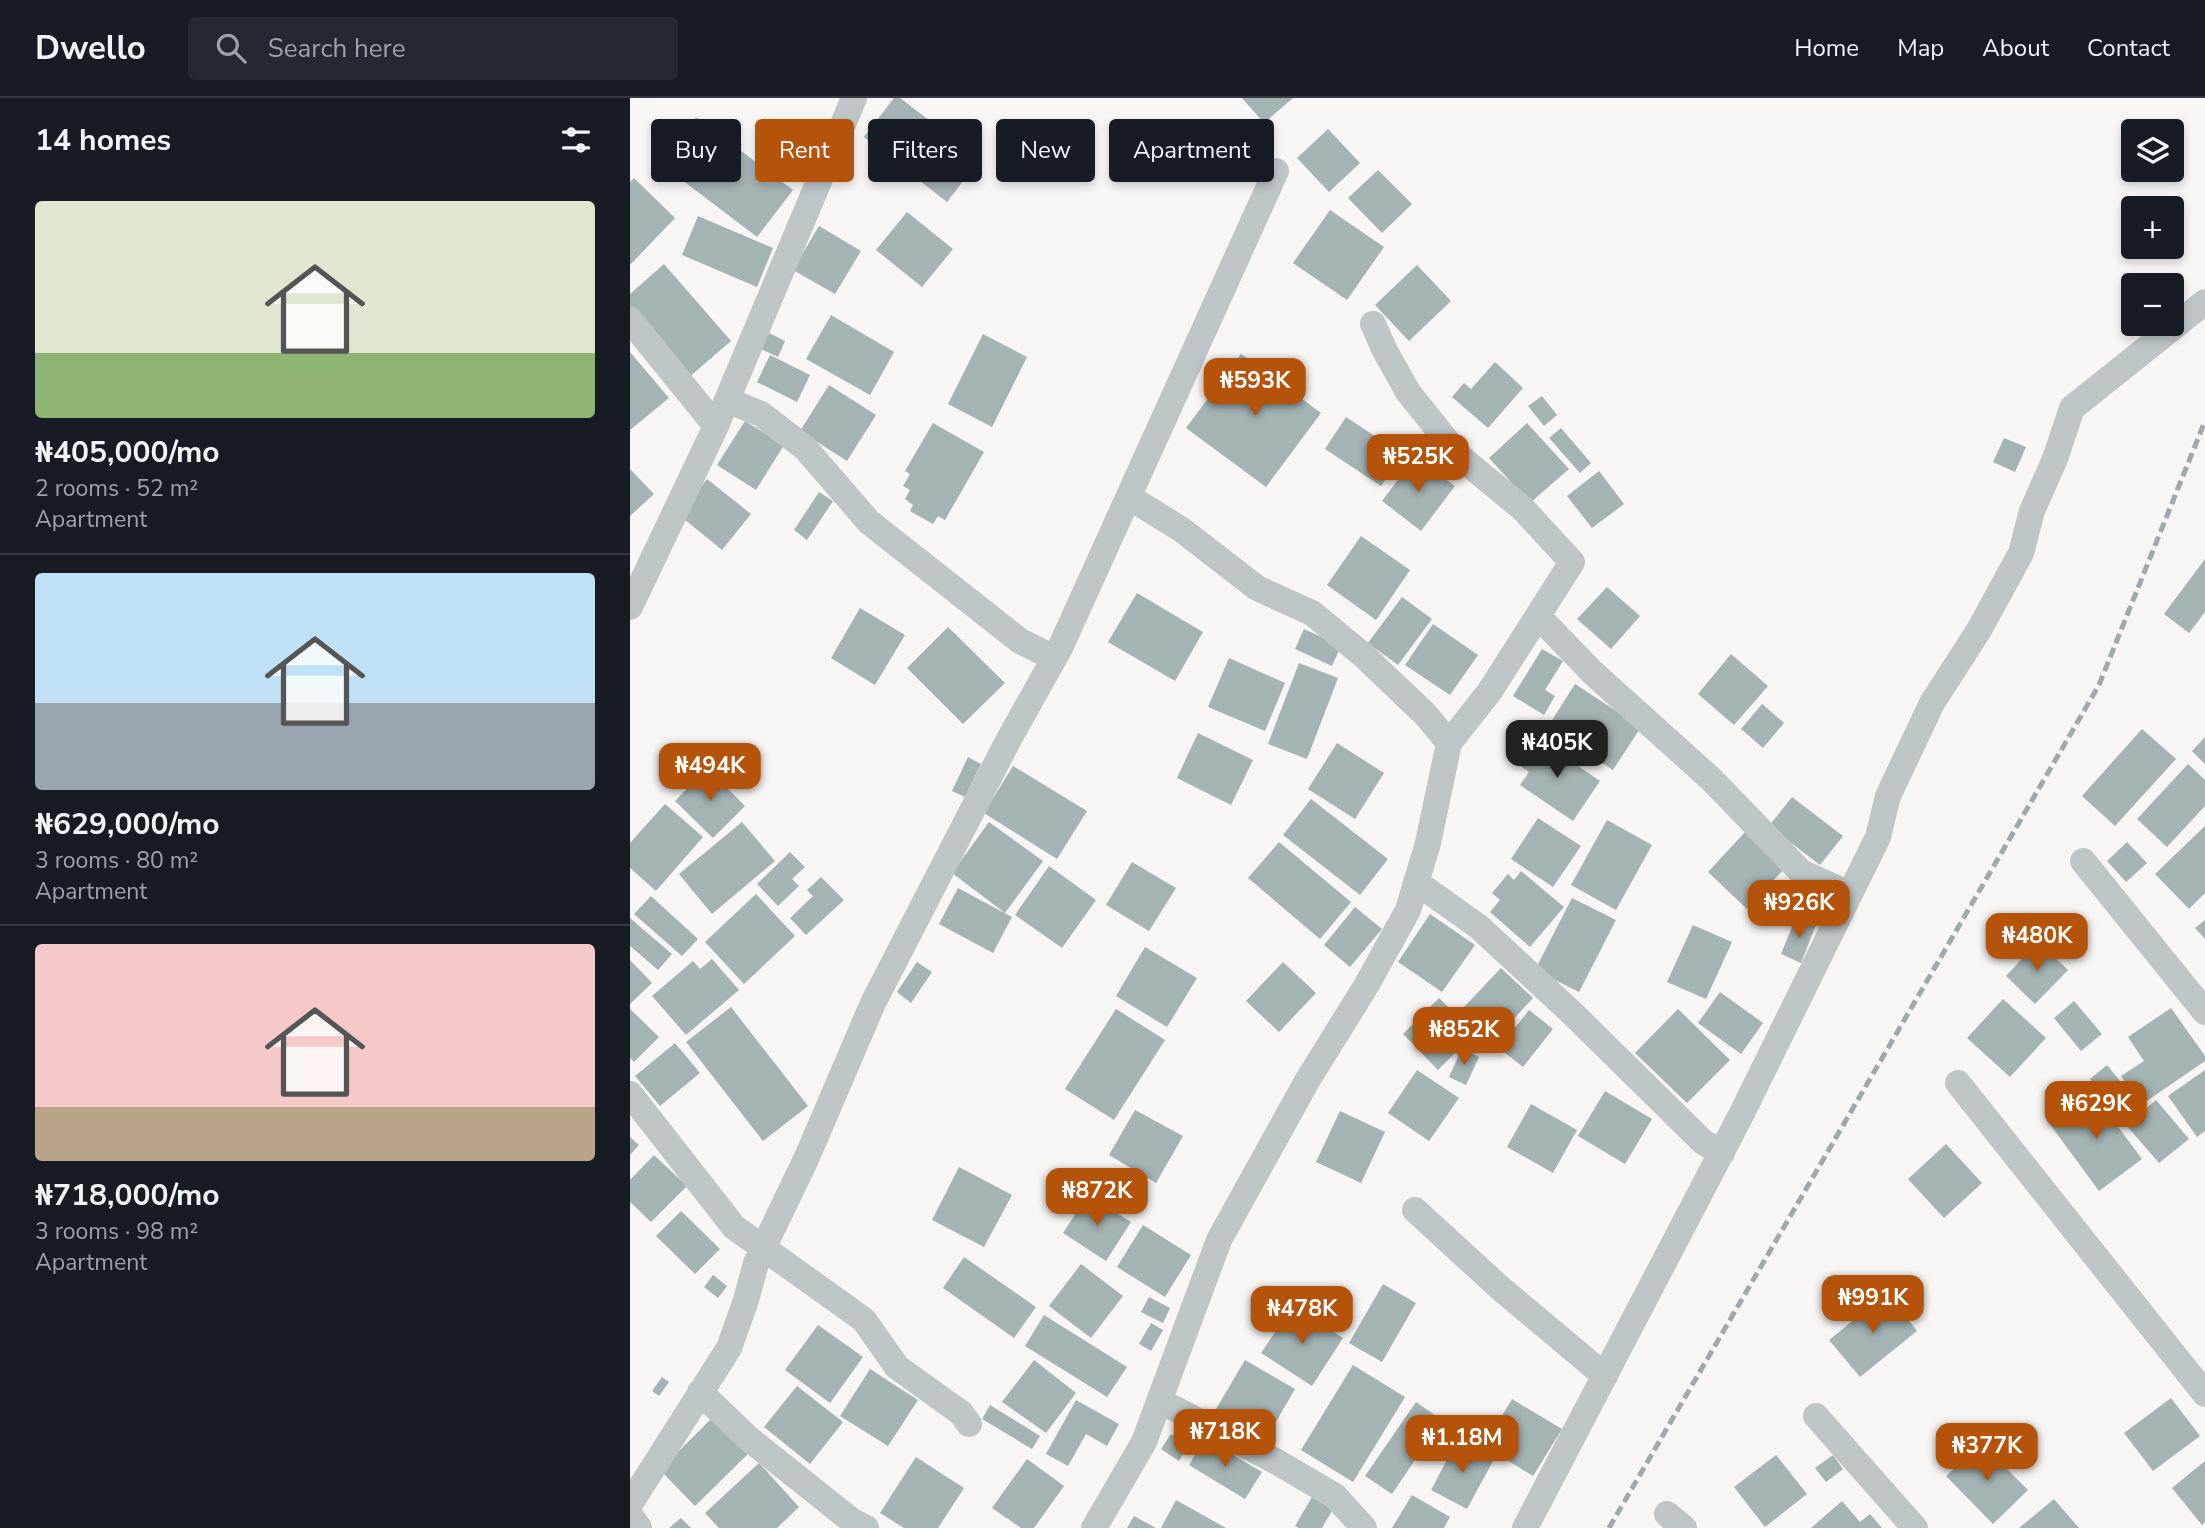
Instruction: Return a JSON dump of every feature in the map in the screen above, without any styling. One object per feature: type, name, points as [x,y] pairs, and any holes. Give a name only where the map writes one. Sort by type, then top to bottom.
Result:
[{"type":"street","points":[[630,607],[716,426],[854,98]]},
{"type":"street","points":[[630,1504],[729,1348],[756,1263],[807,1157],[873,1003],[1009,739],[1054,658],[1276,172]]},
{"type":"street","points":[[1525,1528],[1722,1153],[1850,894],[1878,836],[1888,796],[1932,703],[1979,630],[2021,553],[2032,511],[2055,459],[2071,408],[2205,302]]},
{"type":"street","points":[[630,320],[716,426]]},
{"type":"street","points":[[1094,1528],[1144,1442],[1219,1240],[1307,1081],[1366,986],[1408,910],[1428,843],[1449,743],[1489,691],[1573,562],[1523,509],[1460,457],[1408,392],[1373,324]]},
{"type":"street","points":[[727,400],[761,414],[805,448],[869,522],[1020,641],[1054,658]]},
{"type":"street","points":[[1129,497],[1182,530],[1257,589],[1312,613],[1364,656],[1426,715],[1449,743]]},
{"type":"street","points":[[1538,616],[1592,672],[1711,779],[1801,872],[1850,894]]},
{"type":"street","points":[[2083,861],[2205,1012]]},
{"type":"street","points":[[1416,882],[1479,927],[1572,1013],[1703,1142],[1722,1153]]},
{"type":"street","points":[[1958,1083],[2205,1394]]},
{"type":"street","points":[[630,1094],[734,1227],[864,1320],[897,1367],[961,1413],[969,1424]]},
{"type":"street","points":[[1415,1210],[1499,1287],[1605,1376]]},
{"type":"street","points":[[699,1392],[748,1438],[852,1521],[866,1528]]},
{"type":"street","points":[[1160,1401],[1278,1462],[1335,1496],[1364,1528]]},
{"type":"street","points":[[1816,1416],[1915,1528]]},
{"type":"street","points":[[630,1515],[639,1528]]},
{"type":"building","points":[[894,98],[900,98],[928,119],[878,119]]},
{"type":"building","points":[[1242,98],[1293,98],[1269,119],[1260,119]]},
{"type":"building","points":[[1328,129],[1360,163],[1329,192],[1297,158]]},
{"type":"building","points":[[741,151],[755,161],[755,182],[782,182],[793,190],[757,237],[685,182],[741,182]]},
{"type":"building","points":[[1378,170],[1412,204],[1382,233],[1348,198]]},
{"type":"building","points":[[634,178],[675,218],[630,265],[630,182]]},
{"type":"building","points":[[921,182],[962,182],[947,202]]},
{"type":"building","points":[[1330,210],[1384,247],[1347,300],[1293,263]]},
{"type":"building","points":[[907,212],[953,249],[922,287],[876,250]]},
{"type":"building","points":[[698,216],[773,248],[757,287],[682,255]]},
{"type":"building","points":[[819,226],[861,251],[835,294],[793,270]]},
{"type":"building","points":[[664,264],[731,341],[688,378],[630,311],[630,294]]},
{"type":"building","points":[[1417,265],[1451,301],[1409,341],[1375,305]]},
{"type":"building","points":[[831,315],[894,352],[870,395],[806,359]]},
{"type":"building","points":[[767,332],[785,341],[778,357],[759,348]]},
{"type":"building","points":[[983,334],[1027,357],[992,427],[948,404]]},
{"type":"building","points":[[630,352],[669,398],[630,430]]},
{"type":"building","points":[[1241,354],[1271,375],[1281,361],[1305,378],[1294,393],[1321,413],[1266,487],[1186,428]]},
{"type":"building","points":[[770,355],[810,375],[797,402],[757,382]]},
{"type":"building","points":[[1495,362],[1523,388],[1488,428],[1452,397],[1464,383],[1471,389]]},
{"type":"building","points":[[829,385],[876,415],[847,461],[800,431]]},
{"type":"building","points":[[1542,396],[1557,415],[1544,426],[1528,406]]},
{"type":"building","points":[[1346,417],[1402,454],[1381,486],[1325,449]]},
{"type":"building","points":[[745,421],[784,445],[756,490],[717,465]]},
{"type":"building","points":[[933,423],[984,452],[945,520],[938,516],[933,524],[910,511],[913,505],[905,499],[910,490],[903,486],[910,474],[905,471]]},
{"type":"building","points":[[1527,423],[1569,469],[1530,503],[1489,458]]},
{"type":"building","points":[[1561,428],[1591,463],[1580,473],[1549,438]]},
{"type":"building","points":[[2004,438],[2026,447],[2015,472],[1993,462]]},
{"type":"building","points":[[1415,457],[1455,486],[1421,531],[1382,501]]},
{"type":"building","points":[[630,469],[654,494],[630,516]]},
{"type":"building","points":[[1599,471],[1624,504],[1592,528],[1567,496]]},
{"type":"building","points":[[707,479],[751,514],[722,550],[679,515]]},
{"type":"building","points":[[819,492],[833,501],[807,540],[794,530]]},
{"type":"building","points":[[1361,536],[1410,570],[1376,620],[1327,585]]},
{"type":"building","points":[[2205,559],[2205,612],[2189,633],[2164,614]]},
{"type":"building","points":[[1607,587],[1640,616],[1611,649],[1577,619]]},
{"type":"building","points":[[1137,593],[1203,632],[1175,681],[1108,642]]},
{"type":"building","points":[[1402,597],[1432,619],[1398,665],[1368,643]]},
{"type":"building","points":[[860,608],[905,635],[875,685],[831,658]]},
{"type":"building","points":[[1433,624],[1478,655],[1450,695],[1405,665]]},
{"type":"building","points":[[948,627],[1005,683],[963,724],[907,668]]},
{"type":"building","points":[[1304,629],[1341,646],[1332,666],[1295,649]]},
{"type":"building","points":[[1542,649],[1563,661],[1545,690],[1555,696],[1544,715],[1513,696]]},
{"type":"building","points":[[1731,654],[1768,686],[1734,725],[1698,694]]},
{"type":"building","points":[[1229,658],[1285,683],[1265,731],[1208,707]]},
{"type":"building","points":[[1299,663],[1338,678],[1307,759],[1268,744]]},
{"type":"building","points":[[1575,684],[1641,727],[1613,770],[1547,728]]},
{"type":"building","points":[[1762,704],[1784,723],[1763,748],[1741,729]]},
{"type":"building","points":[[2142,729],[2176,759],[2115,826],[2082,796]]},
{"type":"building","points":[[1198,733],[1253,760],[1231,805],[1177,778]]},
{"type":"building","points":[[2205,737],[2205,764],[2192,751]]},
{"type":"building","points":[[1543,742],[1600,781],[1573,821],[1520,785],[1529,772],[1518,764],[1530,747],[1536,751]]},
{"type":"building","points":[[1337,743],[1384,773],[1355,819],[1308,789]]},
{"type":"building","points":[[968,757],[981,764],[965,797],[952,791]]},
{"type":"building","points":[[2188,764],[2205,780],[2205,806],[2167,847],[2137,819]]},
{"type":"building","points":[[1013,766],[1087,811],[1057,859],[984,813]]},
{"type":"building","points":[[707,768],[745,806],[713,838],[675,801]]},
{"type":"building","points":[[1792,797],[1843,836],[1820,865],[1769,826]]},
{"type":"building","points":[[1311,799],[1388,859],[1360,895],[1283,835]]},
{"type":"building","points":[[665,804],[703,837],[656,891],[630,868],[630,843]]},
{"type":"building","points":[[1538,818],[1581,846],[1553,887],[1511,859]]},
{"type":"building","points":[[1607,820],[1652,845],[1616,910],[1571,885]]},
{"type":"building","points":[[742,822],[775,861],[712,914],[679,874]]},
{"type":"building","points":[[989,822],[1043,861],[1005,913],[952,873]]},
{"type":"building","points":[[2205,826],[2205,893],[2189,909],[2155,874]]},
{"type":"building","points":[[1745,832],[1784,869],[1747,909],[1708,872]]},
{"type":"building","points":[[1279,842],[1351,902],[1320,939],[1248,878]]},
{"type":"building","points":[[2127,842],[2147,863],[2126,882],[2107,861]]},
{"type":"building","points":[[790,852],[805,867],[792,879],[799,886],[778,906],[757,884]]},
{"type":"building","points":[[1132,862],[1176,888],[1149,931],[1106,905]]},
{"type":"building","points":[[1049,866],[1096,900],[1062,948],[1015,915]]},
{"type":"building","points":[[1521,871],[1564,907],[1530,947],[1490,912],[1500,900],[1492,893],[1508,874],[1514,880]]},
{"type":"building","points":[[821,877],[844,900],[806,935],[790,918],[813,896],[807,890]]},
{"type":"building","points":[[958,888],[1012,917],[993,953],[939,924]]},
{"type":"building","points":[[756,894],[795,936],[744,984],[705,942]]},
{"type":"building","points":[[651,896],[698,939],[682,956],[634,914]]},
{"type":"building","points":[[1572,898],[1616,920],[1579,992],[1535,970]]},
{"type":"building","points":[[1355,907],[1382,929],[1350,967],[1324,945]]},
{"type":"building","points":[[1430,914],[1475,945],[1442,992],[1398,962]]},
{"type":"building","points":[[1796,917],[1816,925],[1801,963],[1781,954]]},
{"type":"building","points":[[630,918],[672,954],[658,970],[630,946]]},
{"type":"building","points":[[2205,920],[2205,939],[2195,928]]},
{"type":"building","points":[[1693,925],[1732,942],[1706,999],[1667,982]]},
{"type":"building","points":[[2038,941],[2068,970],[2035,1004],[2006,976]]},
{"type":"building","points":[[1145,947],[1197,978],[1167,1027],[1116,996]]},
{"type":"building","points":[[712,959],[739,990],[686,1035],[652,996],[693,961],[700,969]]},
{"type":"building","points":[[630,960],[652,983],[630,1004]]},
{"type":"building","points":[[917,962],[932,972],[911,1003],[897,992]]},
{"type":"building","points":[[1283,962],[1316,993],[1279,1032],[1246,1001]]},
{"type":"building","points":[[1501,968],[1533,998],[1497,1037],[1464,1007]]},
{"type":"building","points":[[1720,992],[1763,1023],[1741,1054],[1698,1023]]},
{"type":"building","points":[[1439,998],[1475,1033],[1438,1070],[1403,1034]]},
{"type":"building","points":[[2003,999],[2046,1038],[2010,1077],[1967,1038]]},
{"type":"building","points":[[2074,1001],[2102,1034],[2081,1051],[2054,1018]]},
{"type":"building","points":[[731,1007],[808,1106],[763,1141],[686,1042]]},
{"type":"building","points":[[2171,1008],[2205,1056],[2205,1061],[2141,1105],[2121,1076],[2144,1061],[2128,1037]]},
{"type":"building","points":[[630,1009],[659,1037],[634,1062],[630,1058]]},
{"type":"building","points":[[1116,1009],[1165,1040],[1114,1120],[1065,1089]]},
{"type":"building","points":[[1678,1009],[1730,1060],[1687,1103],[1635,1053]]},
{"type":"building","points":[[1529,1010],[1553,1029],[1523,1067],[1499,1048]]},
{"type":"building","points":[[675,1043],[700,1073],[660,1106],[635,1076]]},
{"type":"building","points":[[1462,1048],[1479,1057],[1466,1085],[1449,1077]]},
{"type":"building","points":[[2107,1065],[2138,1103],[2121,1117],[2090,1079]]},
{"type":"building","points":[[1417,1070],[1459,1098],[1429,1141],[1388,1113]]},
{"type":"building","points":[[2205,1070],[2205,1131],[2197,1137],[2168,1096]]},
{"type":"building","points":[[1605,1091],[1652,1119],[1625,1164],[1578,1136]]},
{"type":"building","points":[[2092,1092],[2142,1159],[2099,1191],[2049,1123]]},
{"type":"building","points":[[2156,1100],[2189,1139],[2159,1163],[2126,1125]]},
{"type":"building","points":[[1531,1104],[1577,1130],[1553,1173],[1507,1147]]},
{"type":"building","points":[[1135,1110],[1183,1136],[1156,1183],[1109,1155]]},
{"type":"building","points":[[1340,1111],[1385,1132],[1361,1183],[1316,1162]]},
{"type":"building","points":[[630,1137],[639,1145],[630,1155]]},
{"type":"building","points":[[1946,1144],[1982,1183],[1944,1218],[1908,1179]]},
{"type":"building","points":[[654,1155],[687,1186],[651,1222],[630,1202],[630,1180]]},
{"type":"building","points":[[959,1167],[1012,1195],[984,1247],[932,1220]]},
{"type":"building","points":[[1088,1195],[1131,1222],[1106,1261],[1063,1233]]},
{"type":"building","points":[[681,1211],[720,1249],[695,1274],[656,1236]]},
{"type":"building","points":[[1143,1225],[1191,1255],[1165,1297],[1117,1267]]},
{"type":"building","points":[[964,1257],[1036,1307],[1014,1338],[943,1288]]},
{"type":"building","points":[[1081,1264],[1123,1296],[1091,1338],[1049,1306]]},
{"type":"building","points":[[713,1275],[727,1286],[718,1298],[704,1287]]},
{"type":"building","points":[[1383,1284],[1416,1303],[1382,1362],[1349,1343]]},
{"type":"building","points":[[1887,1293],[1917,1331],[1860,1377],[1829,1340]]},
{"type":"building","points":[[1149,1297],[1170,1308],[1163,1323],[1141,1312]]},
{"type":"building","points":[[1293,1306],[1343,1338],[1312,1386],[1261,1353]]},
{"type":"building","points":[[1044,1315],[1127,1367],[1107,1397],[1025,1346]]},
{"type":"building","points":[[1151,1323],[1163,1330],[1151,1351],[1139,1344]]},
{"type":"building","points":[[818,1325],[863,1357],[830,1403],[785,1370]]},
{"type":"building","points":[[1034,1360],[1076,1393],[1046,1433],[1002,1402]]},
{"type":"building","points":[[1245,1360],[1295,1389],[1263,1444],[1213,1414]]},
{"type":"building","points":[[1353,1365],[1405,1397],[1353,1482],[1301,1450]]},
{"type":"building","points":[[870,1369],[918,1400],[888,1446],[840,1416]]},
{"type":"building","points":[[662,1377],[669,1382],[659,1396],[652,1391]]},
{"type":"building","points":[[797,1386],[843,1422],[810,1464],[764,1427]]},
{"type":"building","points":[[2171,1398],[2200,1436],[2153,1471],[2124,1433]]},
{"type":"building","points":[[1512,1399],[1562,1429],[1533,1476],[1484,1446]]},
{"type":"building","points":[[1076,1400],[1119,1424],[1107,1446],[1086,1434],[1068,1466],[1046,1454]]},
{"type":"building","points":[[1416,1402],[1442,1420],[1392,1494],[1365,1476]]},
{"type":"building","points":[[990,1405],[1040,1436],[1032,1449],[982,1419]]},
{"type":"building","points":[[713,1417],[749,1453],[695,1506],[660,1470]]},
{"type":"building","points":[[1171,1434],[1189,1445],[1179,1461],[1161,1449]]},
{"type":"building","points":[[1205,1438],[1262,1472],[1245,1499],[1189,1465]]},
{"type":"building","points":[[1457,1441],[1493,1461],[1467,1509],[1431,1490]]},
{"type":"building","points":[[1981,1443],[2028,1490],[1993,1524],[1946,1476]]},
{"type":"building","points":[[1776,1455],[1807,1494],[1765,1527],[1734,1487]]},
{"type":"building","points":[[1833,1455],[1843,1469],[1826,1482],[1815,1468]]},
{"type":"building","points":[[916,1457],[964,1488],[938,1528],[904,1528],[880,1513]]},
{"type":"building","points":[[1027,1459],[1064,1486],[1034,1528],[1021,1528],[992,1508]]},
{"type":"building","points":[[2205,1461],[2205,1522],[2202,1525],[2172,1488]]},
{"type":"building","points":[[759,1463],[799,1507],[777,1528],[719,1528],[705,1513]]},
{"type":"building","points":[[1412,1495],[1450,1517],[1444,1528],[1392,1528]]},
{"type":"building","points":[[1312,1497],[1333,1509],[1322,1528],[1295,1526]]},
{"type":"building","points":[[2054,1499],[2079,1528],[2019,1528]]},
{"type":"building","points":[[1176,1500],[1226,1528],[1161,1528]]},
{"type":"building","points":[[1842,1501],[1860,1522],[1870,1514],[1882,1528],[1811,1528]]},
{"type":"building","points":[[1134,1516],[1156,1528],[1127,1528]]},
{"type":"building","points":[[681,1518],[691,1528],[669,1528]]},
{"type":"railway","points":[[1609,1528],[2099,685],[2205,421]]}]
